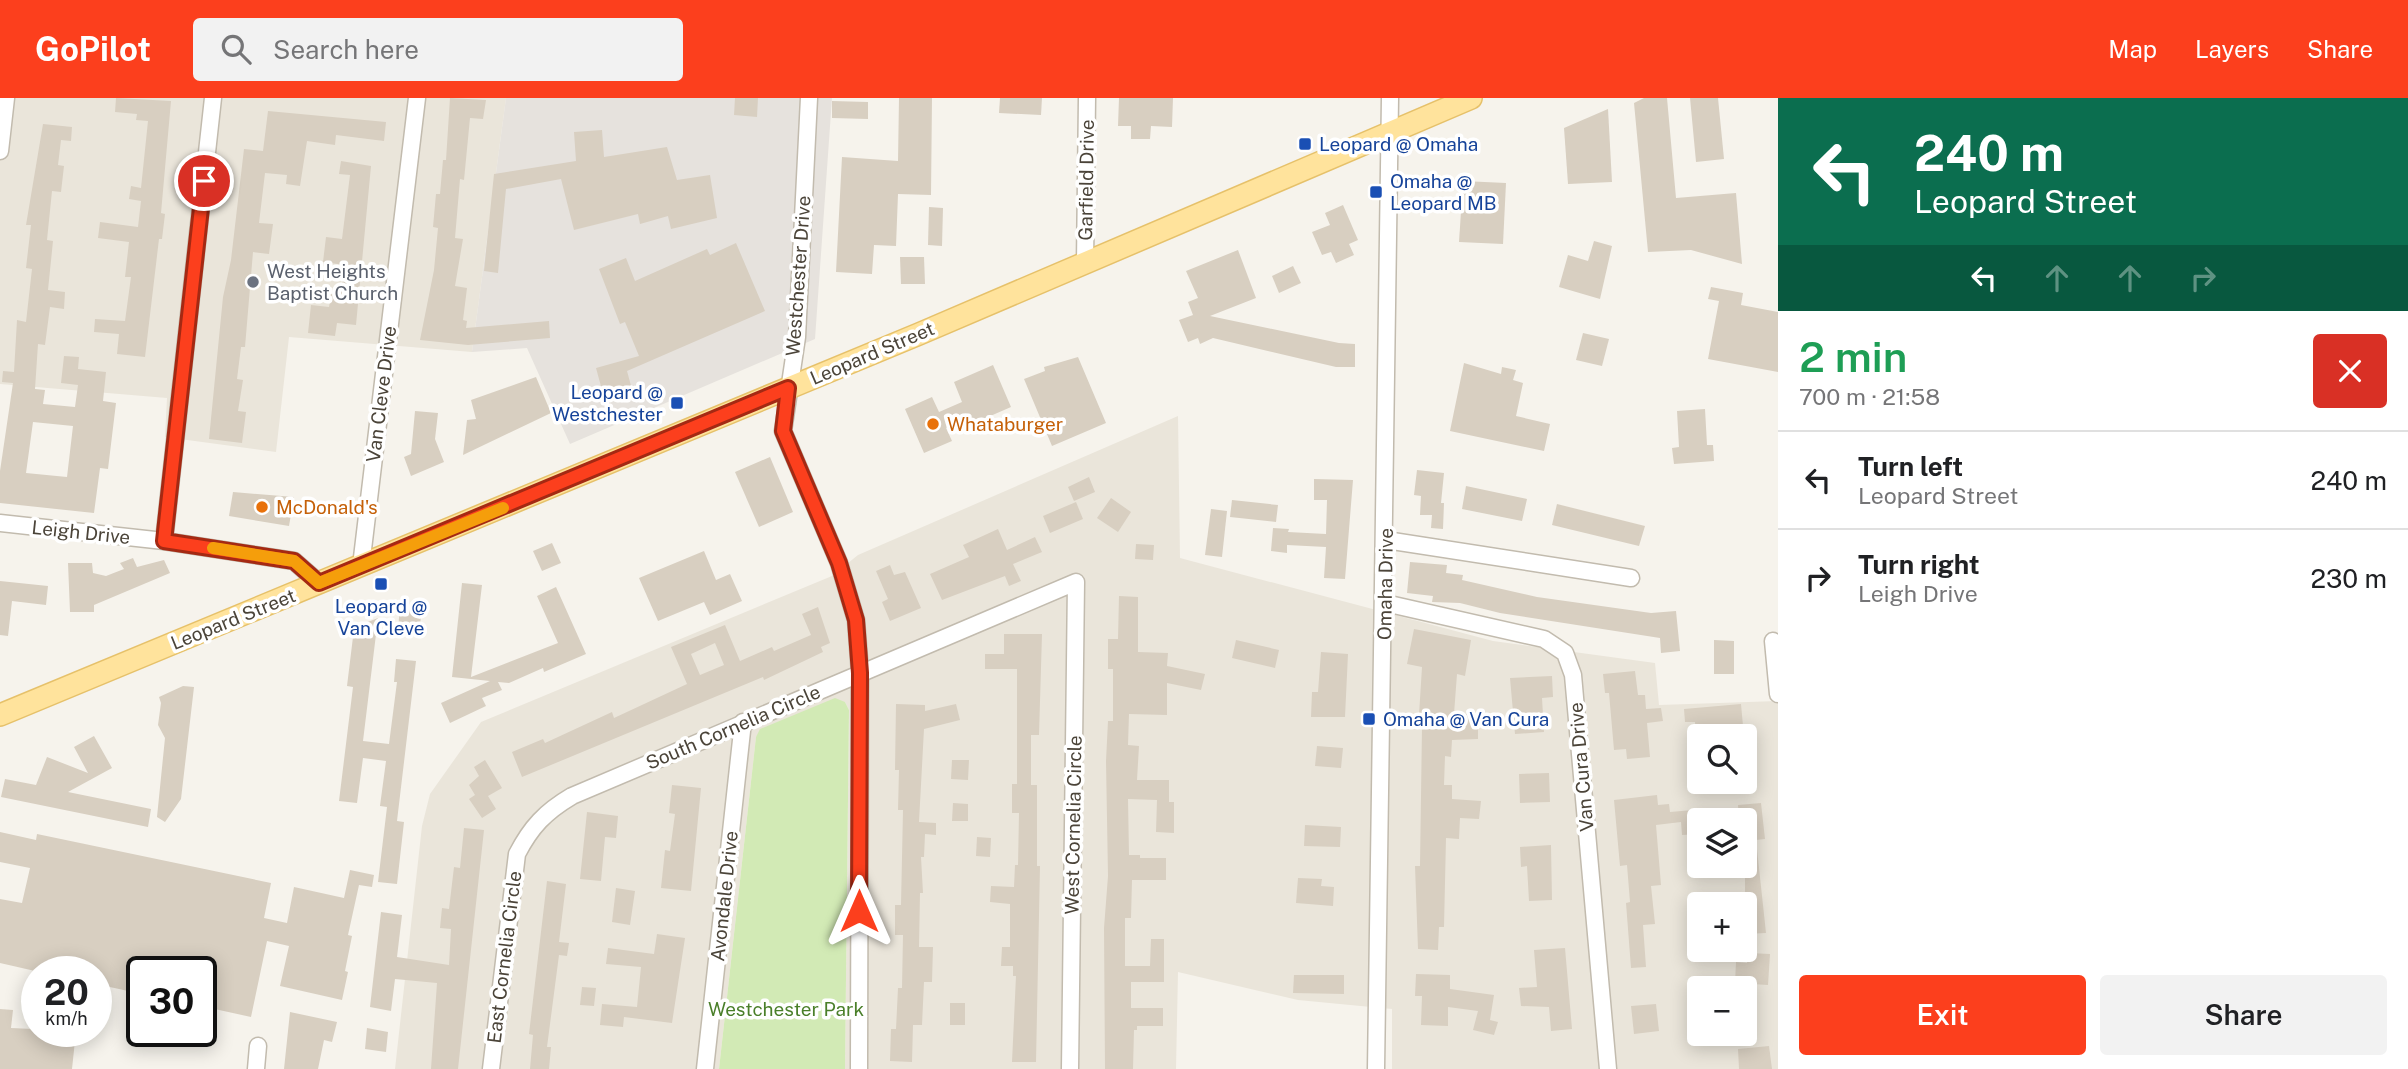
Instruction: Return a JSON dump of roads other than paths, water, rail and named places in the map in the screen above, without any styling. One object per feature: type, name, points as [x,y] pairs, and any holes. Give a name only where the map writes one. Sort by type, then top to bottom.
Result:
[{"type":"main road","name":"Leopard Street","points":[[0,715],[788,388],[1471,98]]},
{"type":"street","points":[[0,151],[6,98]]},
{"type":"street","points":[[164,541],[213,98]]},
{"type":"street","name":"Van Cleve Drive","points":[[361,566],[417,98]]},
{"type":"street","name":"Westchester Drive","points":[[809,98],[797,337],[783,431],[839,563],[856,620],[860,673],[859,1069]]},
{"type":"street","name":"Garfield Drive","points":[[1085,263],[1087,98]]},
{"type":"street","name":"Omaha Drive","points":[[1376,1069],[1386,540],[1390,98]]},
{"type":"street","name":"Leigh Drive","points":[[0,523],[164,541],[294,561],[319,583]]},
{"type":"street","points":[[1386,540],[1631,578]]},
{"type":"street","name":"South Cornelia Circle","points":[[546,811],[572,796],[743,722],[1076,582]]},
{"type":"street","name":"West Cornelia Circle","points":[[1070,1069],[1076,582]]},
{"type":"street","name":"Van Cura Drive","points":[[1385,603],[1544,639],[1565,653],[1573,675],[1608,1069]]},
{"type":"street","points":[[1773,641],[1778,694]]},
{"type":"street","name":"Avondale Drive","points":[[705,1069],[743,722]]},
{"type":"street","name":"East Cornelia Circle","points":[[491,1069],[517,854],[529,830],[546,811]]},
{"type":"street","points":[[256,1069],[258,1046]]},
{"type":"place","name":"Leopard @ Omaha","points":[[1305,144]]},
{"type":"place","name":"Omaha @ Leopard MB","points":[[1376,192]]},
{"type":"place","name":"West Heights Baptist Church","points":[[253,282]]},
{"type":"place","name":"Leopard @ Westchester","points":[[677,403]]},
{"type":"place","name":"Whataburger","points":[[933,424]]},
{"type":"place","name":"McDonald's","points":[[262,507]]},
{"type":"place","name":"Leopard @ Van Cleve","points":[[381,584]]},
{"type":"place","name":"Omaha @ Van Cura","points":[[1369,719]]},
{"type":"park label","name":"Westchester Park","points":[[786,1009]]}]
